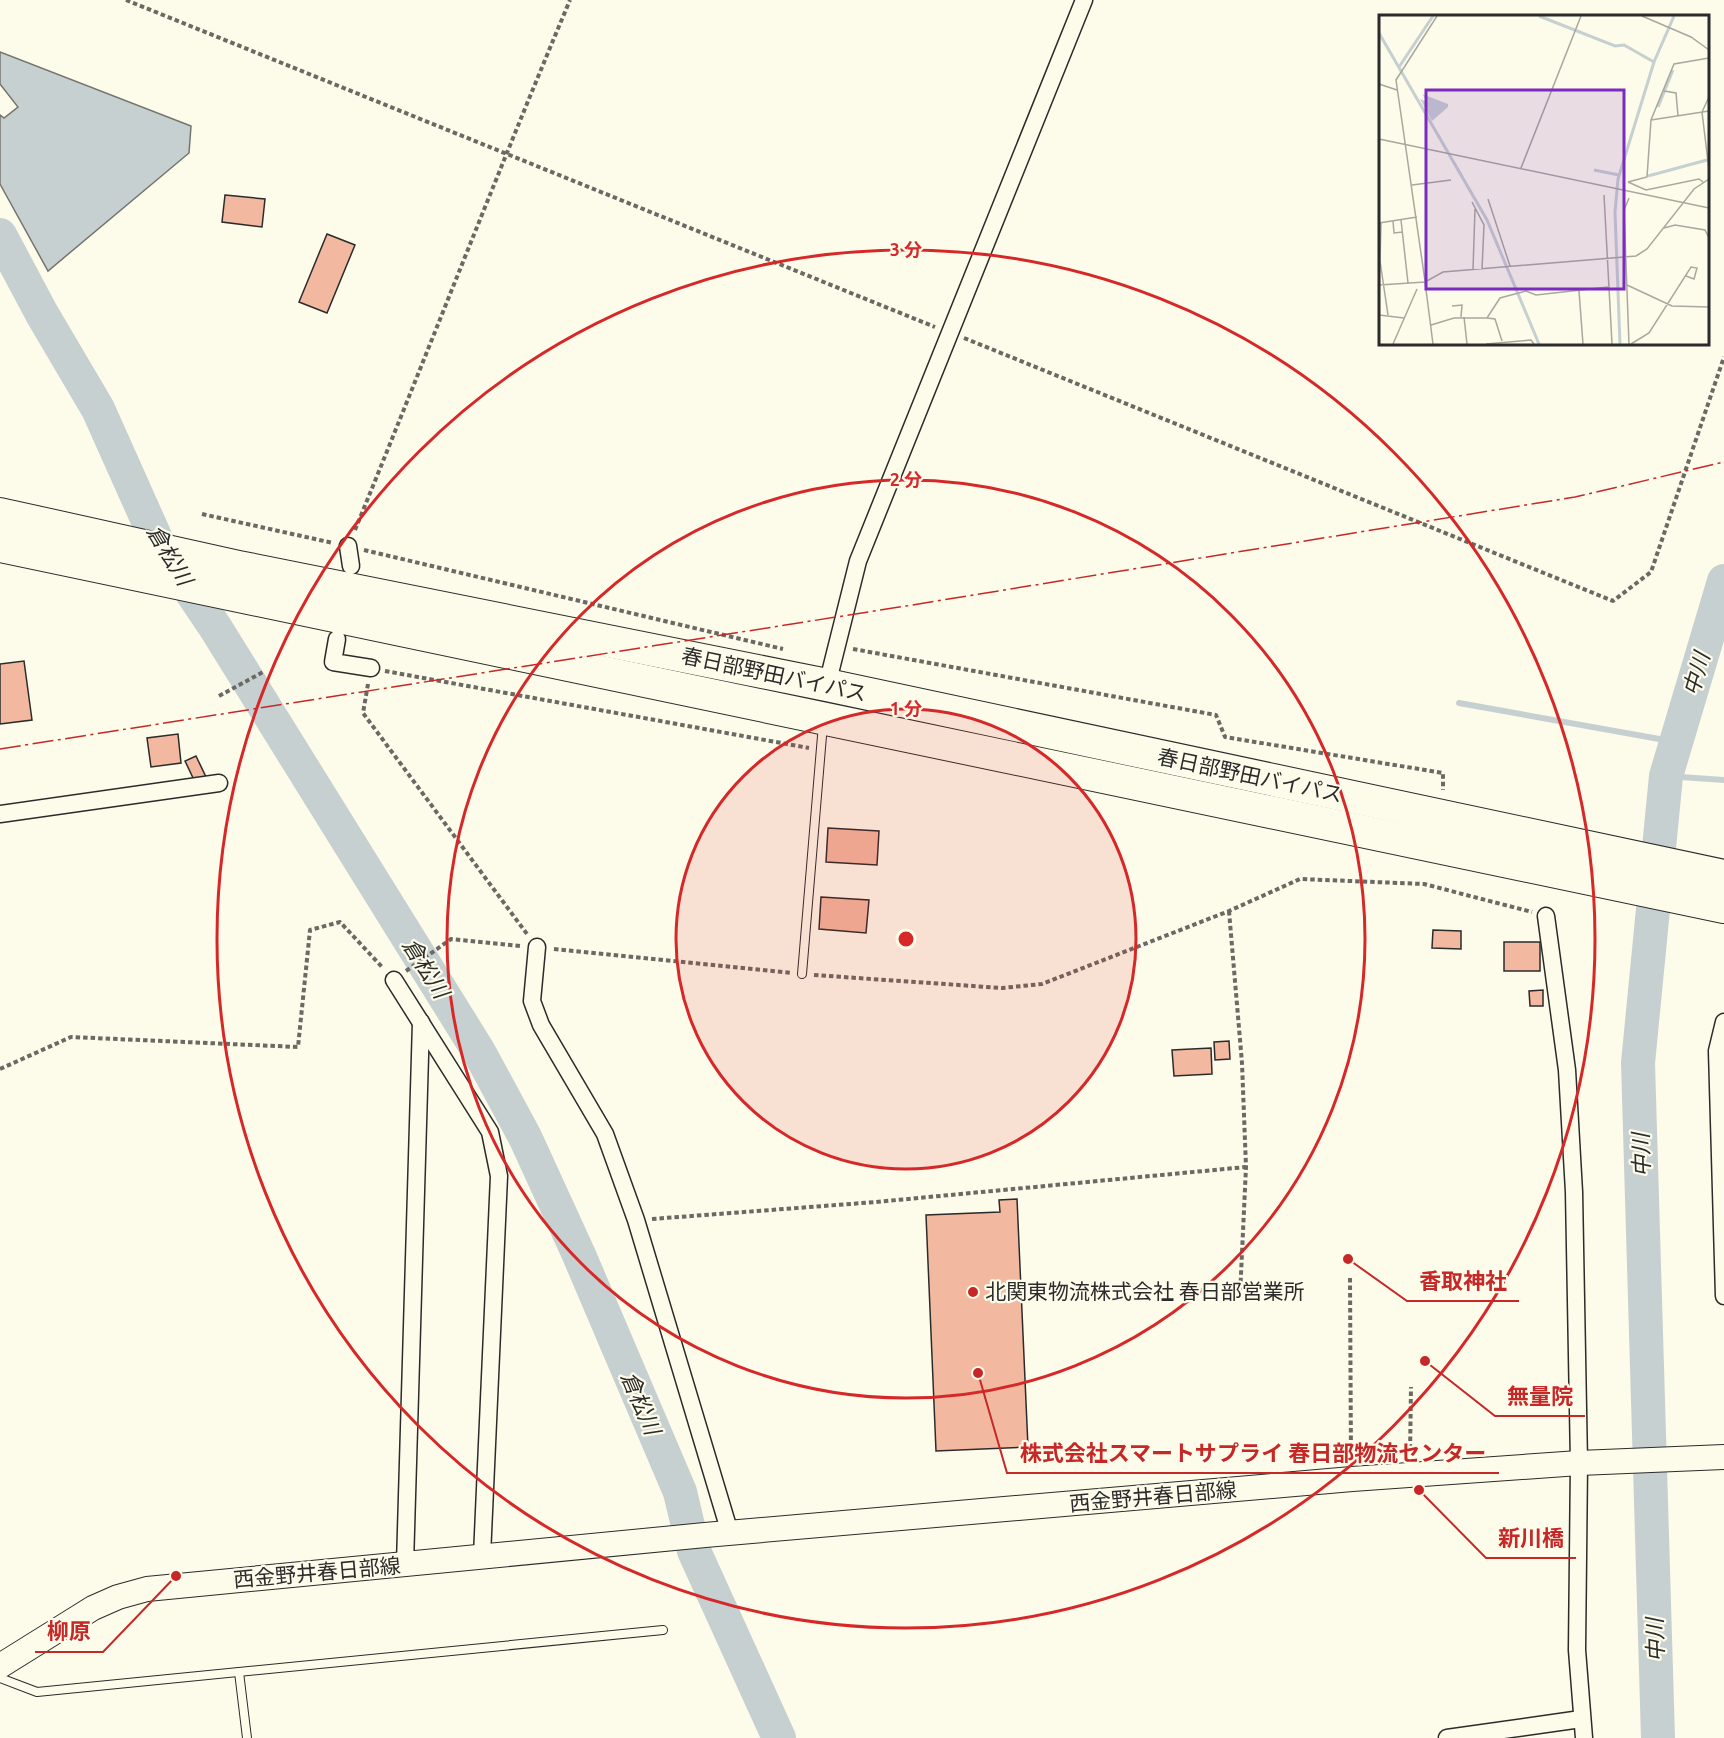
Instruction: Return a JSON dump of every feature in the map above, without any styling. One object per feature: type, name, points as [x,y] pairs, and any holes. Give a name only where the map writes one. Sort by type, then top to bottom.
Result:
[{"type":"highway","name":"春日部野田バイパス","points":[[0,514],[239,567],[826,685],[1562,858],[1724,907]]},
{"type":"highway","name":"春日部野田バイパス","points":[[0,546],[824,718],[1562,858],[1724,876]]},
{"type":"main road","name":"西金野井春日部線","points":[[0,1666],[93,1608],[118,1597],[147,1589],[705,1535],[1410,1474],[1721,1457]]},
{"type":"street","points":[[826,685],[858,561],[1083,0]]},
{"type":"street","points":[[348,546],[351,566]]},
{"type":"street","points":[[337,639],[333,662],[371,668]]},
{"type":"street","points":[[0,814],[219,783]]},
{"type":"street","points":[[1546,916],[1567,1070],[1590,1463],[1577,1650],[1584,1738]]},
{"type":"street","points":[[537,947],[531,1001],[541,1025],[605,1134],[636,1220],[730,1533]]},
{"type":"street","points":[[394,980],[490,1132],[499,1176],[482,1556]]},
{"type":"street","points":[[405,1564],[421,1022]]},
{"type":"street","points":[[1724,1022],[1717,1051],[1724,1296]]},
{"type":"street","points":[[1447,1738],[1581,1719]]},
{"type":"lane","points":[[802,974],[824,718]]},
{"type":"lane","points":[[0,1678],[37,1692],[663,1630]]},
{"type":"lane","points":[[239,1672],[247,1738]]},
{"type":"path","points":[[126,0],[1613,601],[1651,572],[1724,357]]},
{"type":"path","points":[[348,546],[506,152],[570,0]]},
{"type":"path","points":[[202,514],[789,650]]},
{"type":"path","points":[[836,646],[1216,715],[1225,737],[1443,773],[1443,790]]},
{"type":"path","points":[[537,947],[363,713],[371,668],[821,751]]},
{"type":"path","points":[[219,696],[263,672]]},
{"type":"path","points":[[0,1069],[71,1037],[298,1047],[310,930],[340,922],[394,980],[451,939],[802,974],[1002,988],[1042,984],[1229,911],[1300,879],[1424,884],[1546,916]]},
{"type":"path","points":[[1229,911],[1242,1063],[1246,1167],[1240,1296]]},
{"type":"path","points":[[636,1220],[876,1202],[1246,1167]]},
{"type":"path","points":[[1350,1278],[1352,1479]]},
{"type":"path","points":[[1410,1474],[1411,1387]]},
{"type":"shaded area","points":[[0,52],[191,126],[189,153],[48,271],[0,184],[0,115],[4,118],[18,107],[0,84]]},
{"type":"building","points":[[225,195],[265,199],[262,227],[222,222]]},
{"type":"building","points":[[327,234],[355,245],[327,313],[299,302]]},
{"type":"building","points":[[24,661],[32,720],[0,724],[0,664]]},
{"type":"building","points":[[178,734],[181,763],[151,767],[147,738]]},
{"type":"building","points":[[196,756],[206,777],[195,782],[185,761]]},
{"type":"building","points":[[828,828],[879,831],[877,865],[826,862]]},
{"type":"building","points":[[821,897],[869,900],[866,933],[819,929]]},
{"type":"building","points":[[1433,930],[1461,931],[1461,949],[1432,948]]},
{"type":"building","points":[[1504,942],[1540,942],[1540,971],[1504,971]]},
{"type":"building","points":[[1543,990],[1543,1006],[1530,1006],[1529,991]]},
{"type":"building","points":[[1229,1041],[1230,1059],[1215,1060],[1214,1042]]},
{"type":"building","points":[[1211,1048],[1212,1074],[1174,1076],[1172,1050]]},
{"type":"building","points":[[1017,1199],[1028,1447],[936,1451],[926,1215],[1000,1212],[999,1200]]},
{"type":"waterway","name":"倉松川","points":[[0,235],[42,314],[98,409],[157,541],[215,627],[479,1052],[525,1137],[579,1255],[680,1492],[694,1551],[779,1738]]},
{"type":"waterway","name":"中川","points":[[1658,1738],[1638,1063],[1666,776],[1724,581]]},
{"type":"waterway","points":[[1459,703],[1676,742]]},
{"type":"waterway","points":[[1666,776],[1724,780]]},
{"type":"power","points":[[0,749],[906,606],[1575,497],[1724,462]]},
{"type":"place","name":"香取神社","points":[[1348,1259]]},
{"type":"place","name":"北関東物流株式会社 春日部営業所","points":[[973,1292]]},
{"type":"place","name":"無量院","points":[[1425,1361]]},
{"type":"place","name":"株式会社スマートサプライ 春日部物流センター","points":[[978,1373]]},
{"type":"place","name":"新川橋","points":[[1419,1490]]},
{"type":"place","name":"柳原","points":[[176,1576]]}]
